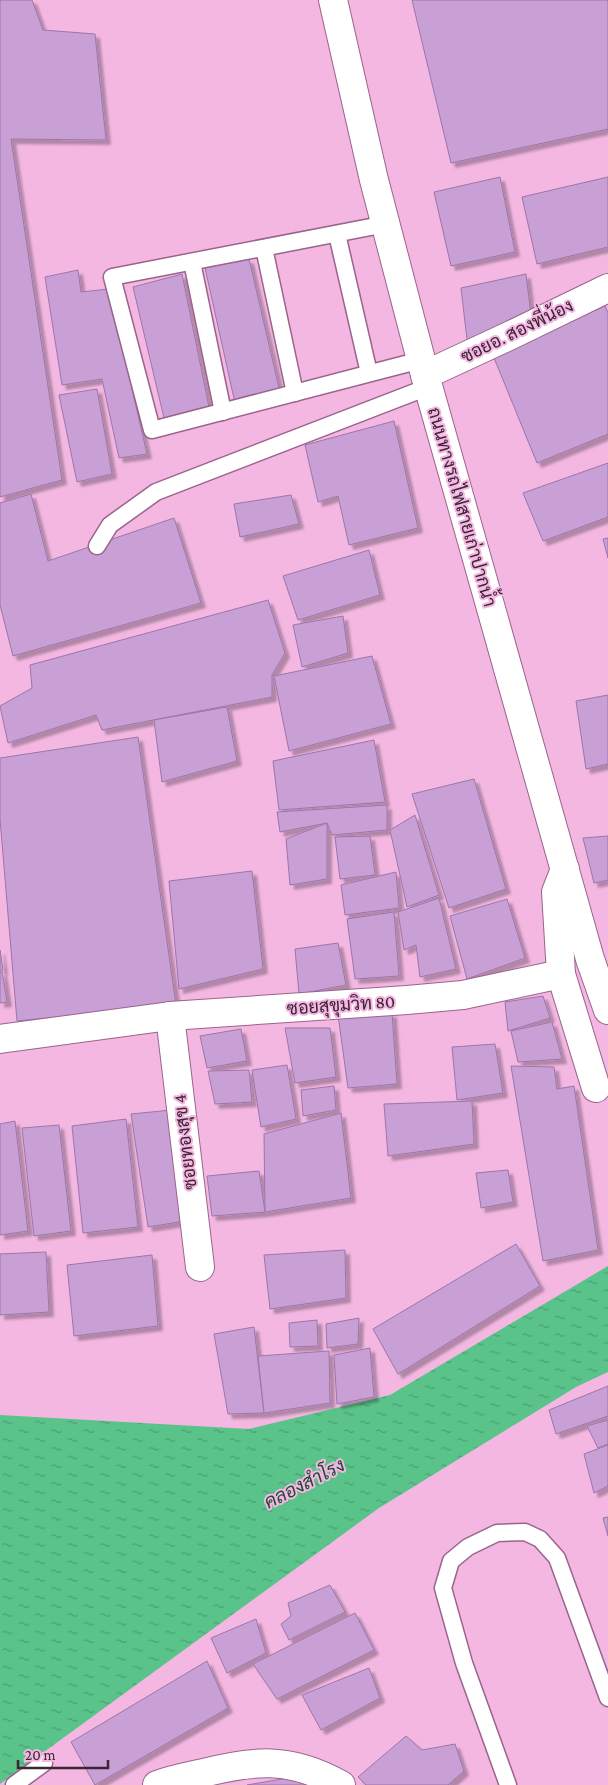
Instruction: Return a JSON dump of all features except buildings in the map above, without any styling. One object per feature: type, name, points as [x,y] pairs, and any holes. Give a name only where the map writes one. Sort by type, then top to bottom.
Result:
[{"type":"street","name":"ถนนทางรถไฟสายเก่าปากน้ำ","points":[[333,0],[386,224],[425,374],[590,959],[602,973],[608,1010]]},
{"type":"street","name":"ซอยอ. สองพี่น้อง","points":[[425,374],[608,288]]},
{"type":"street","points":[[565,869],[556,892],[561,974],[596,1088]]},
{"type":"street","name":"ซอยสุขุมวิท 80","points":[[0,1039],[170,1016],[397,1001],[463,994],[561,974]]},
{"type":"street","name":"ซอยทองสุข 4","points":[[170,1016],[200,1267]]},
{"type":"street","points":[[157,1785],[225,1767],[263,1762],[293,1765],[319,1773],[341,1785]]},
{"type":"lane","points":[[386,224],[112,277],[152,430],[369,373],[425,374]]},
{"type":"lane","points":[[337,234],[369,373]]},
{"type":"lane","points":[[264,248],[295,393]]},
{"type":"lane","points":[[192,262],[223,412]]},
{"type":"lane","points":[[97,546],[110,525],[156,492],[425,374]]},
{"type":"lane","points":[[508,1785],[464,1662],[442,1588],[451,1561],[468,1547],[496,1534],[525,1532],[540,1539],[557,1558],[608,1698]]},
{"type":"lane","points":[[14,1785],[44,1763]]},
{"type":"water","name":"คลองสำโรง","points":[[608,1266],[608,1372],[576,1387],[379,1508],[0,1784],[0,1415],[249,1429],[390,1395]]}]
